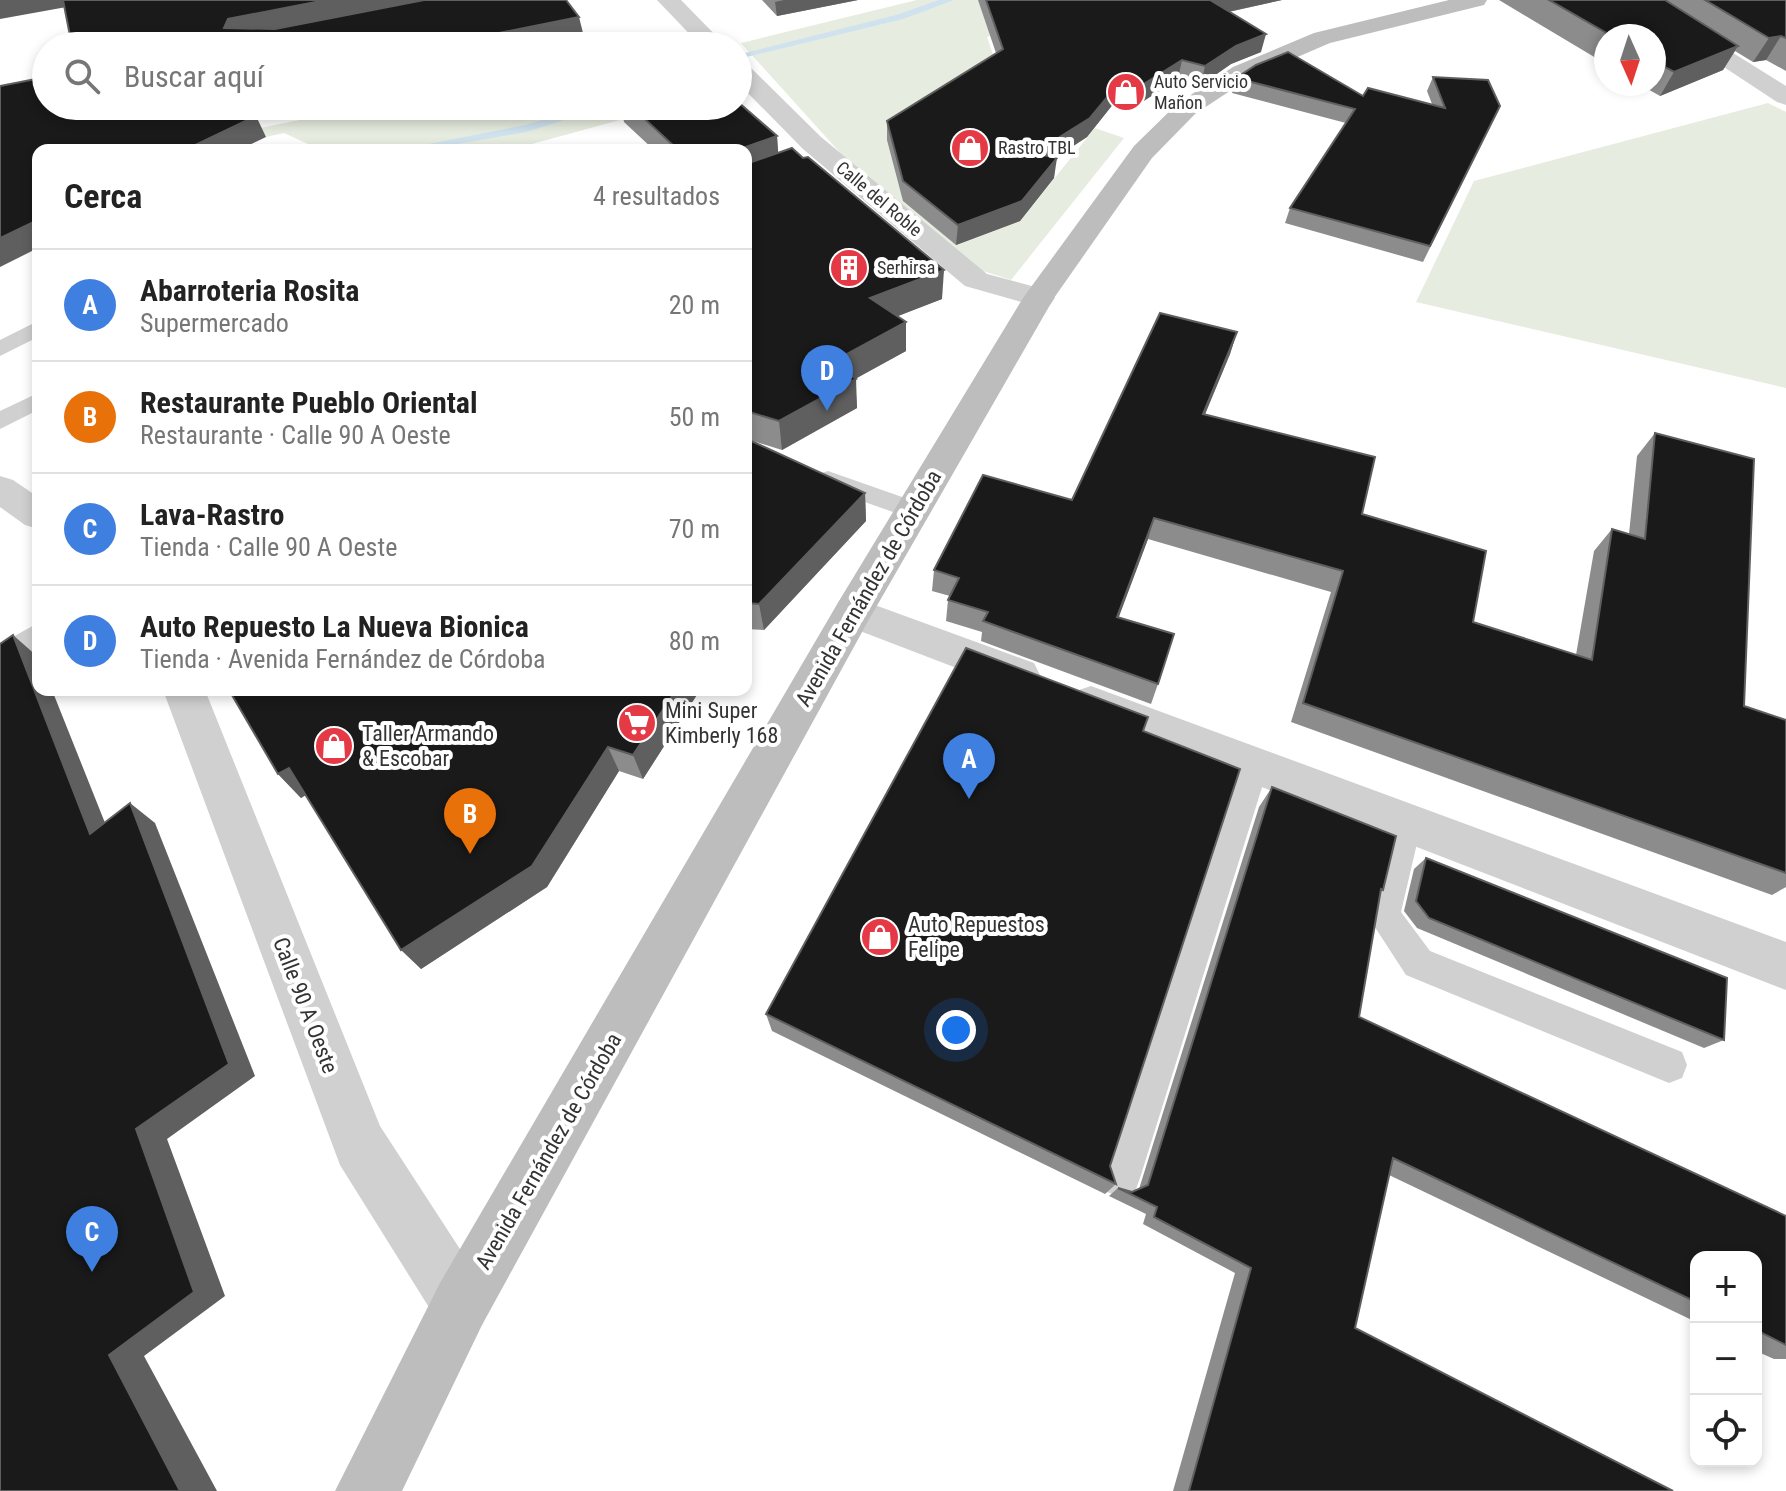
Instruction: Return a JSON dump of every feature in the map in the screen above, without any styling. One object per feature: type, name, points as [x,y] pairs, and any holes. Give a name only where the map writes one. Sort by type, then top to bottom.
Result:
[{"type":"main road","name":"Avenida Fernández de Córdoba","points":[[368,1491],[461,1304],[853,612],[1039,298],[1143,152],[1186,109],[1242,72],[1322,38],[1476,0]]},
{"type":"street","points":[[668,0],[700,32]]},
{"type":"street","points":[[1633,0],[1786,97]]},
{"type":"street","name":"Calle del Roble","points":[[752,85],[817,158],[976,280],[1039,298]]},
{"type":"street","points":[[0,489],[32,512]]},
{"type":"street","points":[[853,612],[1786,966]]},
{"type":"street","name":"Calle 90 A Oeste","points":[[186,696],[360,1145],[461,1304]]},
{"type":"lane","points":[[0,349],[32,331]]},
{"type":"lane","points":[[0,421],[32,403]]},
{"type":"lane","points":[[812,475],[913,510]]},
{"type":"lane","points":[[0,658],[32,638]]},
{"type":"lane","points":[[1121,1178],[1254,765]]},
{"type":"lane","points":[[1406,822],[1384,915],[1418,963],[1669,1065]]},
{"type":"shaded area","points":[[917,0],[1174,0],[1028,19],[987,37],[998,69],[1020,221],[1095,128],[1124,138],[1011,280],[980,270],[853,167],[752,55],[752,40]]},
{"type":"shaded area","points":[[1768,103],[1786,112],[1786,388],[1416,302],[1474,181]]},
{"type":"shaded area","points":[[300,120],[620,120],[532,144],[308,144],[284,133],[266,137],[250,130]]},
{"type":"building","points":[[63,0],[326,0],[228,19],[224,28],[275,29],[424,0],[566,0],[579,17],[504,32],[69,32]]},
{"type":"building","points":[[986,0],[1210,0],[1266,34],[1236,46],[1205,66],[1182,60],[1131,92],[1118,84],[1090,118],[1034,153],[1057,158],[1022,201],[958,225],[903,181],[887,121],[1003,49]]},
{"type":"building","points":[[1549,0],[1665,0],[1738,46],[1674,72],[1666,68],[1666,24],[1594,26]]},
{"type":"building","points":[[1705,0],[1786,0],[1786,38],[1769,38]]},
{"type":"building","points":[[1288,52],[1363,96],[1368,88],[1445,108],[1433,77],[1488,80],[1500,106],[1430,246],[1290,208],[1355,109],[1236,78],[1256,65]]},
{"type":"building","points":[[32,80],[32,120],[248,120],[198,144],[32,144],[32,223],[0,238],[0,86]]},
{"type":"building","points":[[752,114],[777,136],[752,145],[672,144],[646,120],[752,120]]},
{"type":"building","points":[[792,148],[803,158],[808,157],[944,270],[870,298],[906,322],[832,362],[856,379],[779,421],[752,413],[752,162]]},
{"type":"building","points":[[1160,313],[1237,332],[1203,414],[1375,457],[1362,514],[1486,551],[1473,622],[1592,660],[1612,529],[1645,539],[1655,433],[1754,459],[1744,706],[1786,720],[1786,873],[1303,703],[1343,571],[1154,518],[1117,617],[1174,634],[1158,684],[983,621],[988,612],[948,600],[959,578],[934,570],[983,475],[1072,500]]},
{"type":"building","points":[[752,441],[865,493],[759,604],[752,603]]},
{"type":"building","points":[[13,635],[32,684],[32,696],[37,696],[90,834],[130,803],[229,1064],[136,1129],[194,1292],[109,1355],[180,1491],[0,1491],[0,644]]},
{"type":"building","points":[[966,648],[1148,717],[1143,731],[1240,769],[1110,1166],[1116,1184],[766,1014]]},
{"type":"building","points":[[232,696],[672,696],[633,755],[608,747],[532,866],[401,950],[289,768],[278,774]]},
{"type":"building","points":[[1272,787],[1396,836],[1381,889],[1359,1017],[1786,1216],[1786,1345],[1762,1333],[1762,1251],[1690,1251],[1690,1299],[1393,1158],[1355,1328],[1673,1491],[1189,1491],[1251,1268],[1154,1217],[1157,1207],[1118,1188],[1132,1192],[1148,1185]]},
{"type":"building","points":[[1426,858],[1727,978],[1724,1040],[1429,918],[1416,901]]},
{"type":"waterway","points":[[752,53],[899,17],[949,0]]},
{"type":"waterway","points":[[437,144],[554,120]]},
{"type":"place","name":"Auto Servicio Mañon","points":[[1126,92]]},
{"type":"place","name":"Rastro TBL","points":[[970,148]]},
{"type":"place","name":"Serhirsa","points":[[849,268]]},
{"type":"place","name":"Auto Repuesto La Nueva Bionica","points":[[827,411]]},
{"type":"place","name":"Mini Super Kimberly 168","points":[[637,723]]},
{"type":"place","name":"Taller Armando & Escobar","points":[[334,746]]},
{"type":"place","name":"Abarroteria Rosita","points":[[969,799]]},
{"type":"place","name":"Restaurante Pueblo Oriental","points":[[470,854]]},
{"type":"place","name":"Auto Repuestos Felipe","points":[[880,937]]},
{"type":"place","name":"Lava-Rastro","points":[[92,1272]]}]
